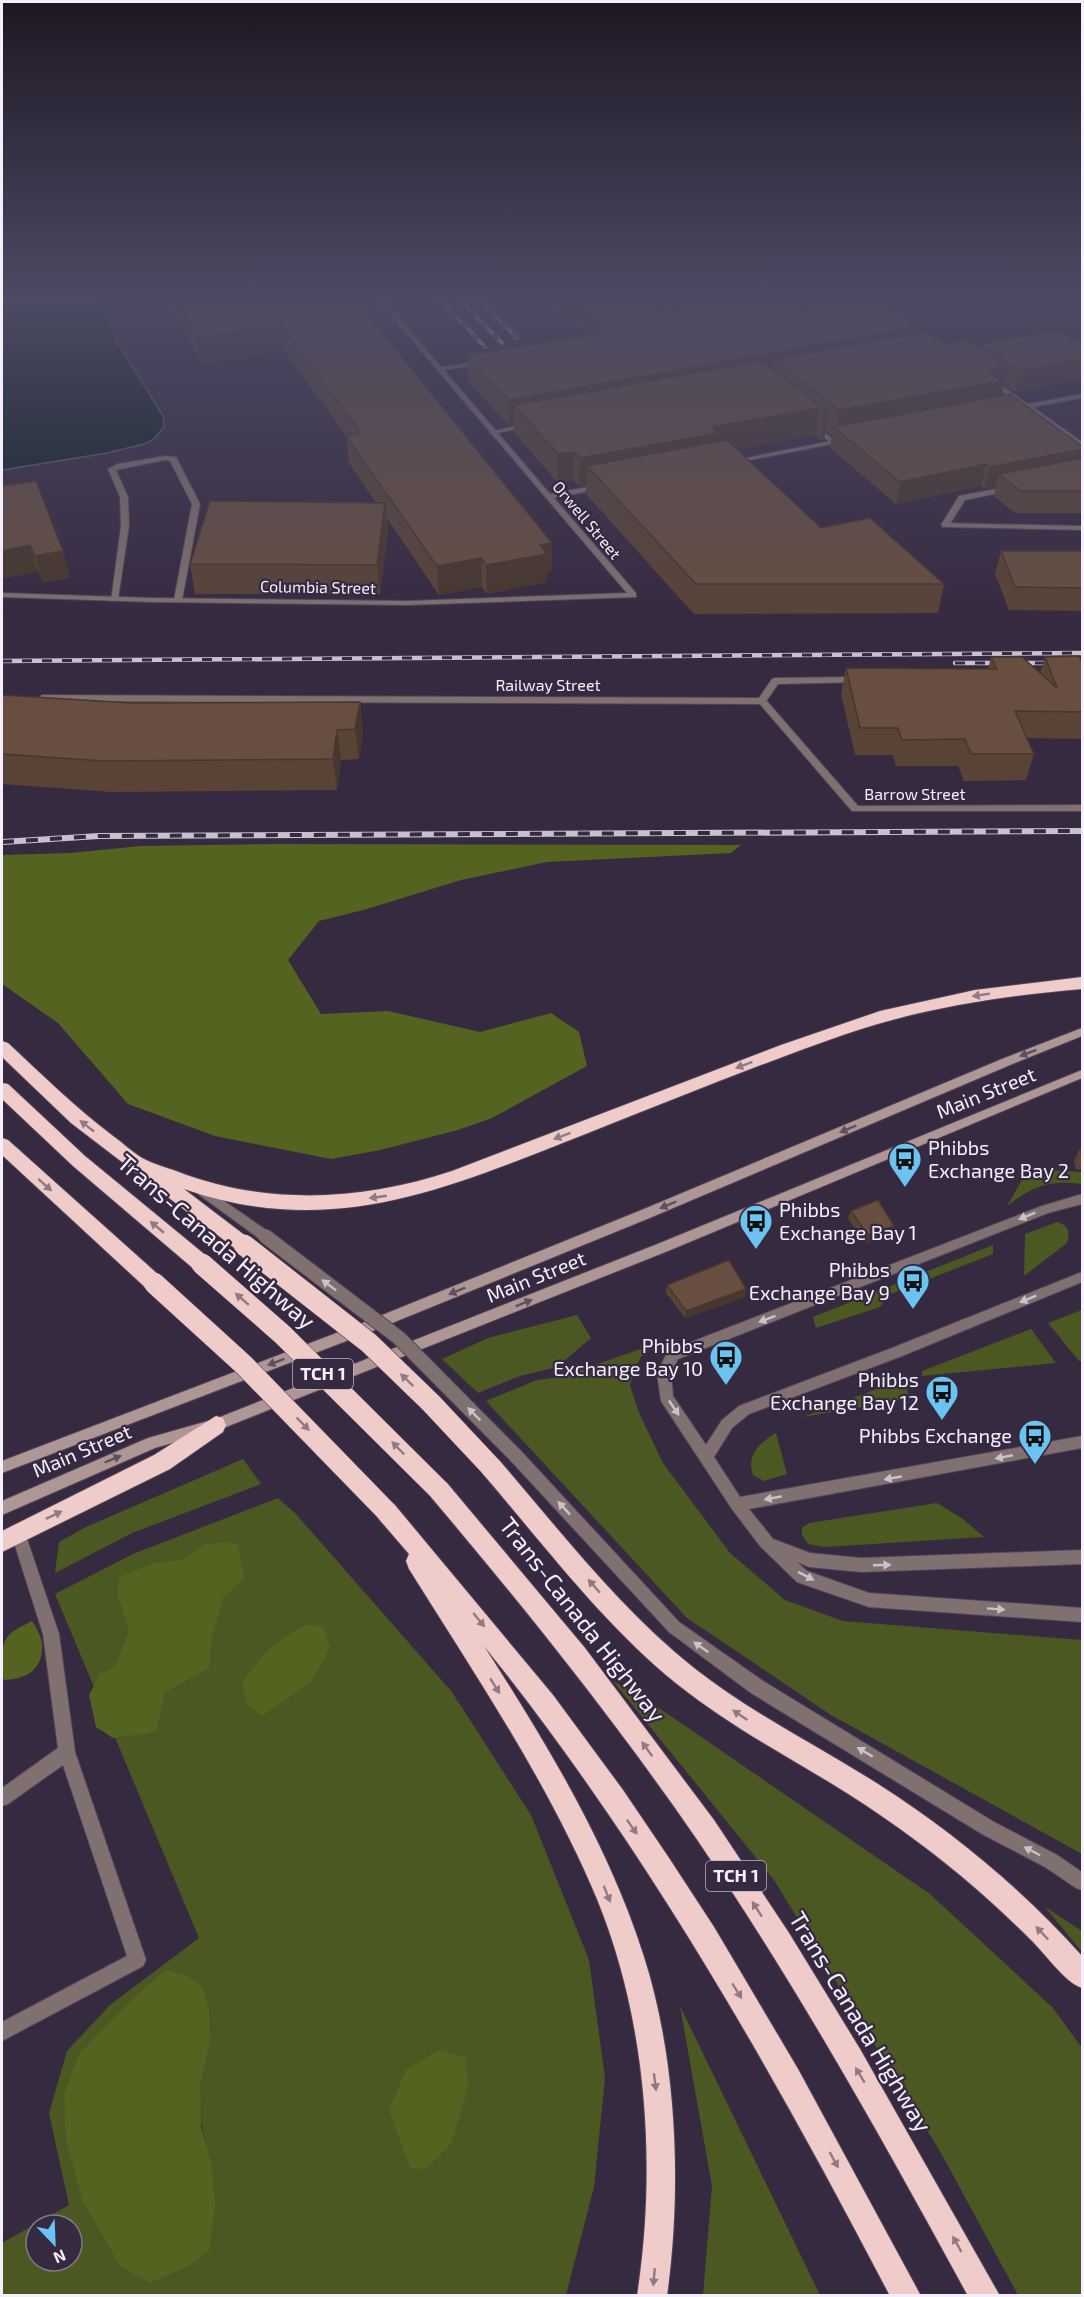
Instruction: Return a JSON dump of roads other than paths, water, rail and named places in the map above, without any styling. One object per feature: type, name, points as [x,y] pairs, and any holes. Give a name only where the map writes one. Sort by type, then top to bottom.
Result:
[{"type":"highway","points":[[134,1162],[193,1185],[252,1199],[298,1203],[343,1202],[392,1195],[480,1168],[799,1044],[857,1024],[912,1008],[959,998],[1015,989],[1083,983]]},
{"type":"highway","points":[[2,1047],[77,1118],[369,1343],[431,1403],[491,1467],[601,1594],[641,1636],[685,1674],[737,1714],[895,1810],[964,1860],[1026,1916],[1083,1975]]},
{"type":"highway","name":"Trans-Canada Highway","points":[[2,1089],[79,1161],[283,1335],[439,1490],[524,1588],[611,1699],[705,1830],[804,1981],[911,2162],[985,2295]]},
{"type":"highway","name":"TCH 1","points":[[2,1145],[244,1365],[386,1511],[478,1619],[567,1733],[658,1865],[754,2018],[856,2200],[906,2295]]},
{"type":"highway","points":[[10,1537],[162,1462],[216,1425]]},
{"type":"highway","points":[[386,1511],[548,1773],[576,1824],[602,1881],[630,1953],[647,2021],[658,2103],[660,2191],[652,2295]]},
{"type":"main road","name":"Main Street","points":[[2,1467],[370,1326],[1083,1032]]},
{"type":"main road","name":"Main Street","points":[[2,1508],[153,1442],[216,1425],[664,1248],[1083,1074]]},
{"type":"street","name":"Orwell Street","points":[[471,406],[633,595]]},
{"type":"street","points":[[1004,411],[1026,406]]},
{"type":"street","points":[[1027,406],[1083,445]]},
{"type":"street","points":[[806,420],[833,442]]},
{"type":"street","points":[[492,432],[539,423]]},
{"type":"street","points":[[720,464],[856,438]]},
{"type":"street","points":[[114,599],[125,526],[124,497],[112,470],[118,466],[165,458],[173,459],[196,504],[178,600]]},
{"type":"street","points":[[550,496],[606,485]]},
{"type":"street","points":[[1017,487],[962,498],[945,525],[1083,528]]},
{"type":"street","name":"Columbia Street","points":[[2,595],[406,603],[633,595]]},
{"type":"street","points":[[762,701],[775,681],[870,680]]},
{"type":"street","name":"Railway Street","points":[[37,698],[762,701]]},
{"type":"street","name":"Barrow Street","points":[[762,701],[855,809],[1083,808]]},
{"type":"street","points":[[193,1185],[265,1236],[399,1338],[516,1456],[674,1627],[757,1687],[988,1828],[1051,1861],[1083,1882]]},
{"type":"street","points":[[1083,1199],[1046,1209],[674,1355],[664,1373],[666,1397],[737,1504],[765,1541],[802,1576],[869,1600],[1083,1615]]},
{"type":"street","points":[[706,1457],[727,1424],[744,1410],[897,1352],[1083,1277]]},
{"type":"street","points":[[737,1504],[1083,1442]]},
{"type":"street","points":[[2,2032],[137,1960],[67,1752],[51,1634],[10,1537]]},
{"type":"street","points":[[765,1541],[809,1560],[861,1566],[1083,1557]]},
{"type":"street","points":[[2,1798],[67,1752]]},
{"type":"railway","points":[[2,661],[1082,653]]},
{"type":"railway","points":[[955,663],[1082,663]]},
{"type":"railway","points":[[2,842],[99,836],[1082,831]]},
{"type":"place","name":"Phibbs Exchange Bay 2","points":[[905,1188]]},
{"type":"place","name":"Phibbs Exchange Bay 1","points":[[756,1250]]},
{"type":"place","name":"Phibbs Exchange Bay 9","points":[[913,1310]]},
{"type":"place","name":"Phibbs Exchange Bay 10","points":[[726,1386]]},
{"type":"place","name":"Phibbs Exchange Bay 12","points":[[942,1421]]},
{"type":"place","name":"Phibbs Exchange","points":[[1035,1465]]}]
